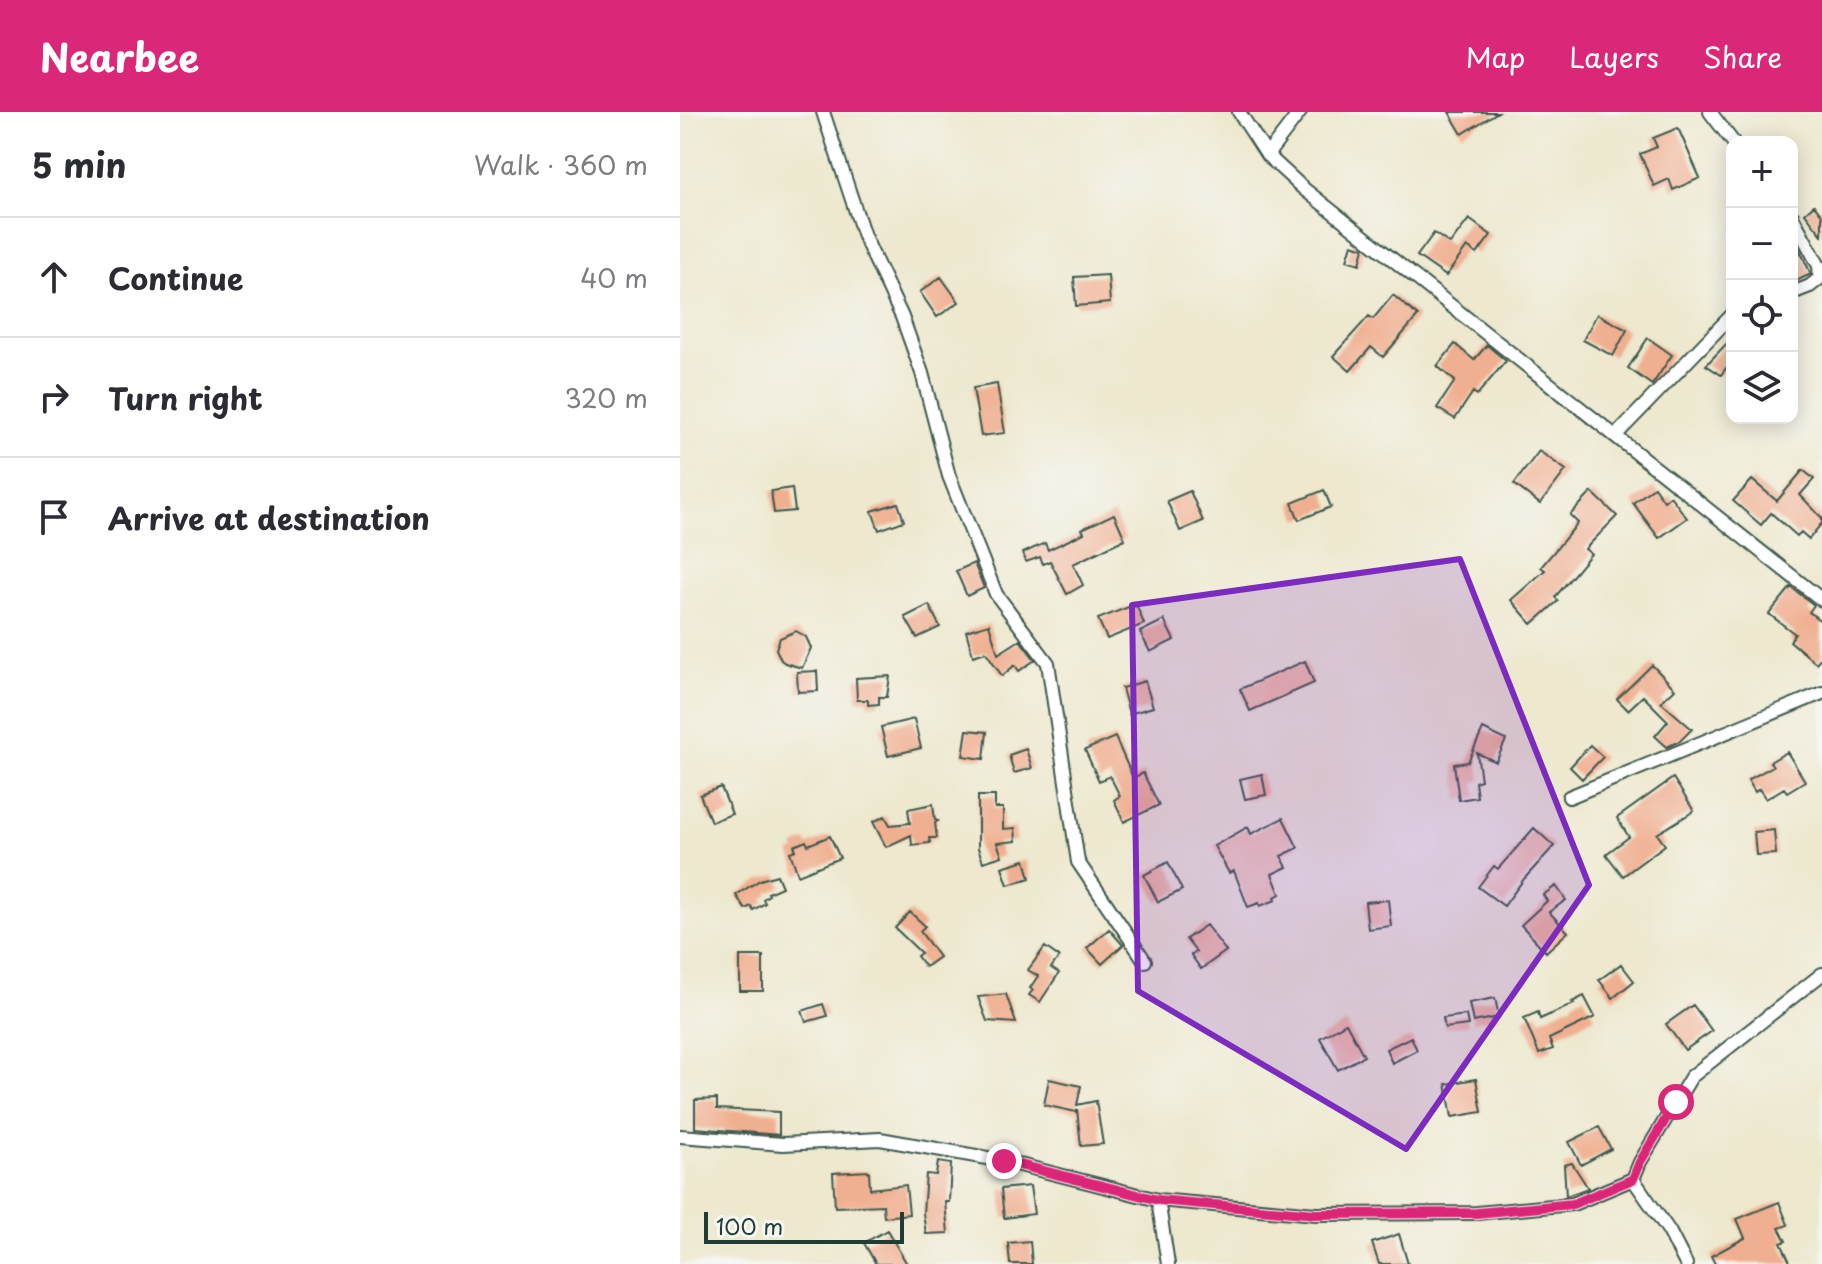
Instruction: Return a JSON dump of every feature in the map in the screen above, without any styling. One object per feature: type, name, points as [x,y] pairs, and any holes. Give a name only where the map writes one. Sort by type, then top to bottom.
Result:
[{"type":"street","points":[[823,112],[864,236],[902,317],[922,373],[949,476],[996,594],[1048,663],[1078,862],[1145,961]]},
{"type":"street","points":[[1239,112],[1267,155],[1316,199],[1822,600]]},
{"type":"street","points":[[1267,155],[1300,112]]},
{"type":"street","points":[[1710,112],[1728,136]]},
{"type":"street","points":[[1798,227],[1819,266],[1820,278],[1798,291]]},
{"type":"street","points":[[1615,436],[1726,321]]},
{"type":"street","points":[[1569,797],[1822,693]]},
{"type":"street","points":[[680,1136],[783,1144],[880,1139],[1004,1161],[1158,1200],[1316,1214],[1477,1213],[1573,1204],[1633,1179],[1691,1077],[1822,974]]},
{"type":"street","points":[[1633,1179],[1669,1231],[1686,1264]]},
{"type":"street","points":[[1158,1200],[1168,1264]]},
{"type":"highlighted area","points":[[1460,559],[1589,885],[1406,1149],[1138,991],[1132,605]]},
{"type":"building","points":[[1449,112],[1498,112],[1462,134]]},
{"type":"building","points":[[1678,128],[1700,178],[1673,190],[1669,179],[1654,186],[1640,154],[1657,147],[1653,138]]},
{"type":"building","points":[[1814,205],[1822,215],[1822,235],[1805,213]]},
{"type":"building","points":[[1469,219],[1491,235],[1477,254],[1467,247],[1446,276],[1417,256],[1434,233],[1450,244]]},
{"type":"building","points":[[1352,244],[1364,248],[1360,264],[1347,260]]},
{"type":"building","points":[[1798,246],[1811,274],[1798,280]]},
{"type":"building","points":[[1108,275],[1110,303],[1076,306],[1074,277]]},
{"type":"building","points":[[941,277],[959,302],[937,317],[920,292]]},
{"type":"building","points":[[1393,295],[1418,316],[1383,357],[1371,347],[1350,371],[1333,356],[1369,316],[1373,319]]},
{"type":"building","points":[[1597,314],[1627,330],[1613,356],[1583,340]]},
{"type":"building","points":[[1648,338],[1672,355],[1652,385],[1628,368]]},
{"type":"building","points":[[1455,344],[1474,360],[1487,345],[1506,361],[1477,395],[1473,392],[1455,419],[1437,408],[1455,381],[1437,366]]},
{"type":"building","points":[[1726,344],[1726,368],[1721,375],[1706,365]]},
{"type":"building","points":[[997,384],[1005,433],[981,436],[973,388]]},
{"type":"building","points":[[1539,451],[1566,470],[1540,504],[1514,484]]},
{"type":"building","points":[[1803,470],[1814,479],[1800,495],[1822,518],[1822,523],[1809,539],[1801,532],[1797,536],[1771,513],[1761,525],[1733,501],[1752,480],[1777,501]]},
{"type":"building","points":[[1654,487],[1664,501],[1670,496],[1687,518],[1659,538],[1633,503]]},
{"type":"building","points":[[792,488],[795,511],[774,513],[771,491]]},
{"type":"building","points":[[1324,490],[1331,507],[1299,520],[1292,503]]},
{"type":"building","points":[[1190,491],[1203,521],[1180,531],[1167,501]]},
{"type":"building","points":[[1592,492],[1617,516],[1585,549],[1591,554],[1555,597],[1558,601],[1532,624],[1511,600],[1545,570],[1541,567],[1578,523],[1570,515]]},
{"type":"building","points":[[898,503],[904,521],[879,530],[872,511]]},
{"type":"building","points":[[1114,514],[1125,539],[1073,564],[1083,585],[1067,594],[1050,561],[1043,564],[1040,557],[1026,562],[1023,553],[1045,543],[1048,550]]},
{"type":"building","points":[[974,563],[984,588],[967,596],[956,571]]},
{"type":"building","points":[[1791,587],[1814,605],[1809,612],[1822,622],[1822,656],[1816,663],[1790,641],[1795,634],[1769,614]]},
{"type":"building","points":[[1136,604],[1144,624],[1107,639],[1098,619]]},
{"type":"building","points":[[929,605],[940,627],[917,638],[905,617]]},
{"type":"building","points":[[1164,620],[1174,640],[1150,652],[1140,632]]},
{"type":"building","points":[[989,624],[998,654],[1020,640],[1035,660],[1019,671],[1015,665],[1002,676],[986,652],[973,656],[966,631]]},
{"type":"building","points":[[796,631],[806,637],[811,648],[802,668],[785,663],[776,649],[780,638]]},
{"type":"building","points":[[1305,661],[1314,683],[1250,711],[1240,689]]},
{"type":"building","points":[[1652,665],[1675,689],[1661,702],[1692,729],[1680,741],[1667,747],[1655,736],[1668,721],[1643,696],[1628,710],[1617,699]]},
{"type":"building","points":[[817,671],[818,691],[798,692],[797,672]]},
{"type":"building","points":[[890,676],[887,697],[879,697],[879,704],[868,705],[868,700],[857,700],[856,678]]},
{"type":"building","points":[[1145,681],[1153,707],[1129,714],[1122,688]]},
{"type":"building","points":[[914,719],[921,748],[888,756],[881,727]]},
{"type":"building","points":[[1483,729],[1506,740],[1496,762],[1477,753],[1481,780],[1475,782],[1477,797],[1459,800],[1454,764],[1468,762]]},
{"type":"building","points":[[967,730],[987,732],[984,759],[963,756]]},
{"type":"building","points":[[1115,737],[1133,778],[1143,773],[1159,805],[1124,822],[1114,800],[1120,796],[1110,776],[1099,781],[1085,750]]},
{"type":"building","points":[[1590,745],[1603,757],[1582,779],[1570,767]]},
{"type":"building","points":[[1026,749],[1032,768],[1014,773],[1009,755]]},
{"type":"building","points":[[1787,752],[1805,781],[1787,792],[1784,788],[1766,799],[1759,789],[1755,792],[1748,780],[1773,766],[1770,762]]},
{"type":"building","points":[[1262,774],[1266,795],[1245,799],[1240,779]]},
{"type":"building","points":[[1673,778],[1694,811],[1657,834],[1665,845],[1623,876],[1606,854],[1629,837],[1617,818]]},
{"type":"building","points":[[721,787],[732,814],[711,822],[700,795]]},
{"type":"building","points":[[978,796],[995,796],[995,808],[1003,808],[1003,829],[1015,828],[1016,841],[997,843],[1002,856],[983,862],[978,848]]},
{"type":"building","points":[[933,804],[935,820],[938,821],[935,823],[937,838],[929,838],[930,843],[912,845],[911,835],[886,847],[873,822],[885,816],[890,825],[910,823],[908,809]]},
{"type":"building","points":[[1283,818],[1298,848],[1281,856],[1287,867],[1272,874],[1280,894],[1275,897],[1276,900],[1248,907],[1234,871],[1229,873],[1214,846],[1248,827],[1251,834]]},
{"type":"building","points":[[1534,828],[1554,846],[1504,906],[1478,887],[1494,866],[1498,869]]},
{"type":"building","points":[[1774,830],[1776,854],[1756,855],[1754,832]]},
{"type":"building","points":[[830,836],[840,858],[798,875],[790,852],[796,850],[794,846],[806,841],[808,845]]},
{"type":"building","points":[[1025,860],[1030,878],[1008,885],[1002,867]]},
{"type":"building","points":[[1168,862],[1182,890],[1158,902],[1144,875]]},
{"type":"building","points":[[777,875],[782,887],[768,893],[763,899],[765,903],[753,910],[751,906],[745,909],[736,895],[760,880]]},
{"type":"building","points":[[1556,886],[1566,900],[1549,912],[1568,932],[1546,952],[1521,925],[1547,901],[1543,895]]},
{"type":"building","points":[[1388,900],[1391,926],[1368,929],[1365,902]]},
{"type":"building","points":[[910,912],[925,926],[920,931],[939,957],[925,967],[917,956],[921,953],[895,928]]},
{"type":"building","points":[[1206,925],[1226,951],[1201,969],[1191,955],[1196,952],[1186,939]]},
{"type":"building","points":[[1109,929],[1123,945],[1102,964],[1087,948]]},
{"type":"building","points":[[1045,947],[1059,957],[1051,968],[1059,973],[1040,1002],[1029,995],[1038,976],[1028,970]]},
{"type":"building","points":[[740,956],[763,956],[763,991],[740,991]]},
{"type":"building","points":[[1621,964],[1634,981],[1613,998],[1599,980]]},
{"type":"building","points":[[1006,994],[1016,1023],[987,1021],[978,997]]},
{"type":"building","points":[[1584,996],[1595,1017],[1549,1039],[1553,1049],[1539,1054],[1524,1018],[1538,1012],[1540,1019],[1574,1004],[1572,1002]]},
{"type":"building","points":[[1495,998],[1499,1017],[1473,1022],[1469,1003]]},
{"type":"building","points":[[823,1004],[827,1016],[806,1022],[802,1011]]},
{"type":"building","points":[[1693,1005],[1712,1031],[1685,1050],[1666,1024]]},
{"type":"building","points":[[1466,1015],[1468,1025],[1445,1028],[1443,1018]]},
{"type":"building","points":[[1346,1023],[1364,1056],[1338,1070],[1320,1038]]},
{"type":"building","points":[[1411,1037],[1417,1050],[1392,1063],[1386,1049]]},
{"type":"building","points":[[1049,1079],[1081,1086],[1077,1105],[1096,1101],[1103,1144],[1081,1146],[1077,1109],[1076,1112],[1044,1105]]},
{"type":"building","points":[[1476,1079],[1482,1112],[1452,1117],[1446,1084]]},
{"type":"building","points":[[717,1099],[717,1109],[779,1112],[779,1135],[695,1128],[695,1100]]},
{"type":"building","points":[[1599,1127],[1611,1149],[1581,1165],[1569,1142]]},
{"type":"building","points":[[938,1162],[951,1164],[949,1202],[945,1202],[948,1233],[926,1234],[923,1213],[926,1174],[936,1175]]},
{"type":"building","points":[[1572,1163],[1588,1188],[1566,1196],[1564,1165]]},
{"type":"building","points":[[869,1171],[870,1189],[906,1185],[909,1214],[884,1217],[883,1205],[835,1207],[833,1173]]},
{"type":"building","points":[[1030,1186],[1034,1214],[1004,1218],[1001,1189]]},
{"type":"building","points":[[1779,1202],[1788,1225],[1779,1228],[1786,1241],[1781,1243],[1791,1264],[1715,1264],[1711,1256],[1745,1238],[1737,1219]]},
{"type":"building","points":[[887,1230],[907,1264],[876,1264],[864,1243]]},
{"type":"building","points":[[1399,1234],[1408,1264],[1379,1264],[1372,1243]]},
{"type":"building","points":[[1030,1241],[1032,1264],[1010,1264],[1008,1243]]},
{"type":"route","points":[[1004,1161],[1158,1200],[1316,1214],[1477,1213],[1573,1204],[1633,1179],[1676,1102]]}]
